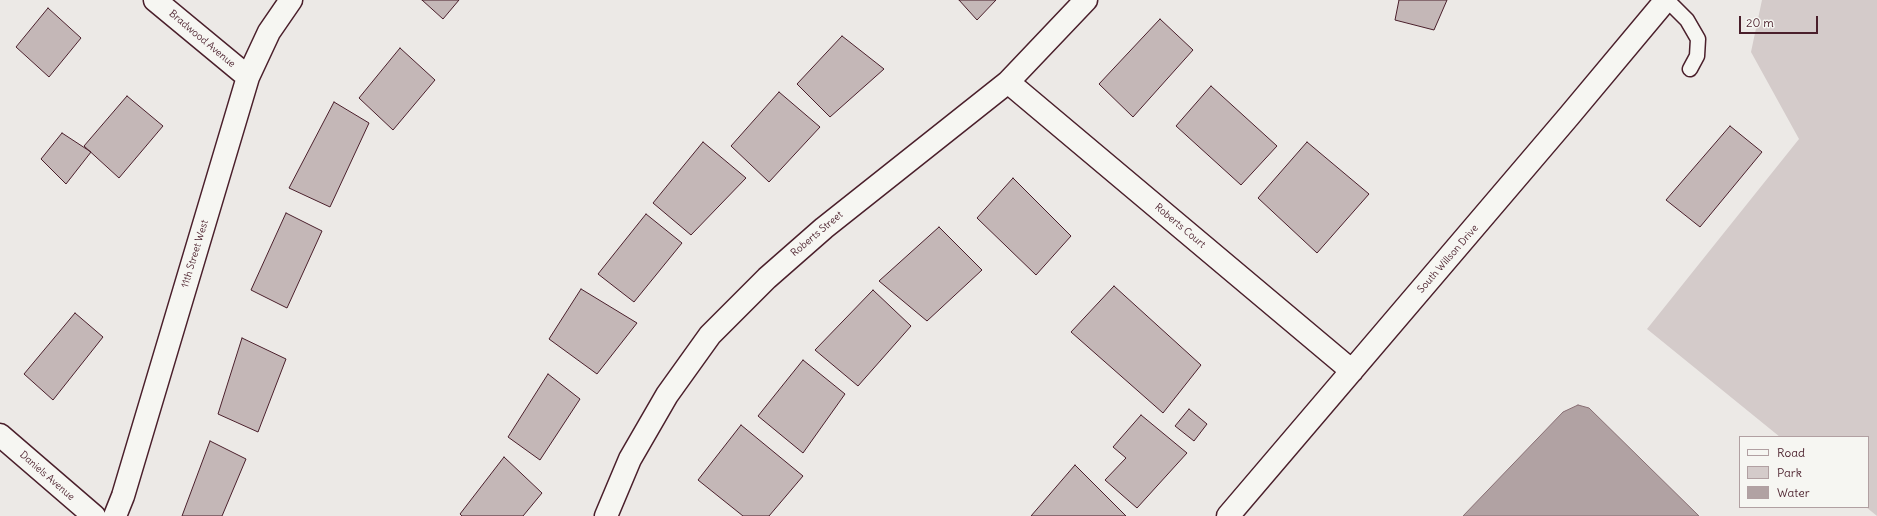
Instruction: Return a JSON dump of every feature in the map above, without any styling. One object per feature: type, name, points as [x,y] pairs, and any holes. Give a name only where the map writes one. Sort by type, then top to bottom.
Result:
[{"type":"street","name":"Bradwood Avenue","points":[[155,0],[248,77]]},
{"type":"street","name":"11th Street West","points":[[115,516],[123,496],[248,77],[269,32],[291,0]]},
{"type":"street","name":"Roberts Street","points":[[606,516],[630,459],[667,395],[710,334],[767,278],[824,228],[1008,82],[1086,0]]},
{"type":"street","name":"South Willson Drive","points":[[1228,516],[1666,0]]},
{"type":"street","name":"Roberts Court","points":[[1008,82],[1352,371]]},
{"type":"street","name":"Daniels Avenue","points":[[0,435],[94,516]]},
{"type":"lane","points":[[1666,0],[1687,20],[1698,39],[1697,56],[1690,69]]},
{"type":"green space","points":[[1762,0],[1877,0],[1877,516],[1867,508],[1869,508],[1869,436],[1779,436],[1647,329],[1799,139],[1751,52]]},
{"type":"water","points":[[1578,405],[1589,408],[1699,516],[1463,516],[1563,412]]},
{"type":"building","points":[[422,0],[459,0],[443,19]]},
{"type":"building","points":[[959,0],[996,0],[977,20]]},
{"type":"building","points":[[1399,0],[1447,0],[1434,30],[1395,20]]},
{"type":"building","points":[[48,8],[81,38],[49,77],[16,47]]},
{"type":"building","points":[[1160,19],[1193,50],[1133,117],[1099,84]]},
{"type":"building","points":[[842,36],[884,69],[830,117],[797,84]]},
{"type":"building","points":[[400,48],[435,80],[393,130],[359,98]]},
{"type":"building","points":[[1211,86],[1277,146],[1241,185],[1176,126]]},
{"type":"building","points":[[779,92],[820,127],[769,182],[731,146]]},
{"type":"building","points":[[127,96],[163,126],[119,178],[84,146]]},
{"type":"building","points":[[334,102],[369,123],[330,207],[289,188]]},
{"type":"building","points":[[1730,126],[1762,152],[1700,227],[1666,200]]},
{"type":"building","points":[[62,133],[91,152],[66,184],[41,159]]},
{"type":"building","points":[[703,142],[746,178],[691,235],[653,203]]},
{"type":"building","points":[[1307,142],[1369,194],[1317,253],[1258,198]]},
{"type":"building","points":[[1013,178],[1071,236],[1036,275],[977,218]]},
{"type":"building","points":[[286,213],[322,231],[287,308],[251,290]]},
{"type":"building","points":[[646,214],[682,243],[634,302],[598,274]]},
{"type":"building","points":[[939,227],[982,270],[927,321],[879,281]]},
{"type":"building","points":[[1114,286],[1201,365],[1163,413],[1071,332]]},
{"type":"building","points":[[581,289],[637,323],[597,374],[549,339]]},
{"type":"building","points":[[873,290],[911,326],[858,386],[815,350]]},
{"type":"building","points":[[75,313],[103,337],[53,400],[24,374]]},
{"type":"building","points":[[242,338],[286,359],[258,432],[218,414]]},
{"type":"building","points":[[803,360],[845,394],[803,453],[758,416]]},
{"type":"building","points":[[548,374],[580,399],[540,460],[508,437]]},
{"type":"building","points":[[1189,409],[1207,424],[1194,441],[1175,426]]},
{"type":"building","points":[[1141,415],[1187,453],[1137,508],[1105,480],[1126,458],[1113,447]]},
{"type":"building","points":[[741,425],[803,476],[769,516],[743,516],[698,480]]},
{"type":"building","points":[[210,441],[246,459],[222,516],[182,516]]},
{"type":"building","points":[[504,457],[542,493],[523,516],[462,516],[460,514]]},
{"type":"building","points":[[1075,465],[1126,516],[1031,516]]}]
